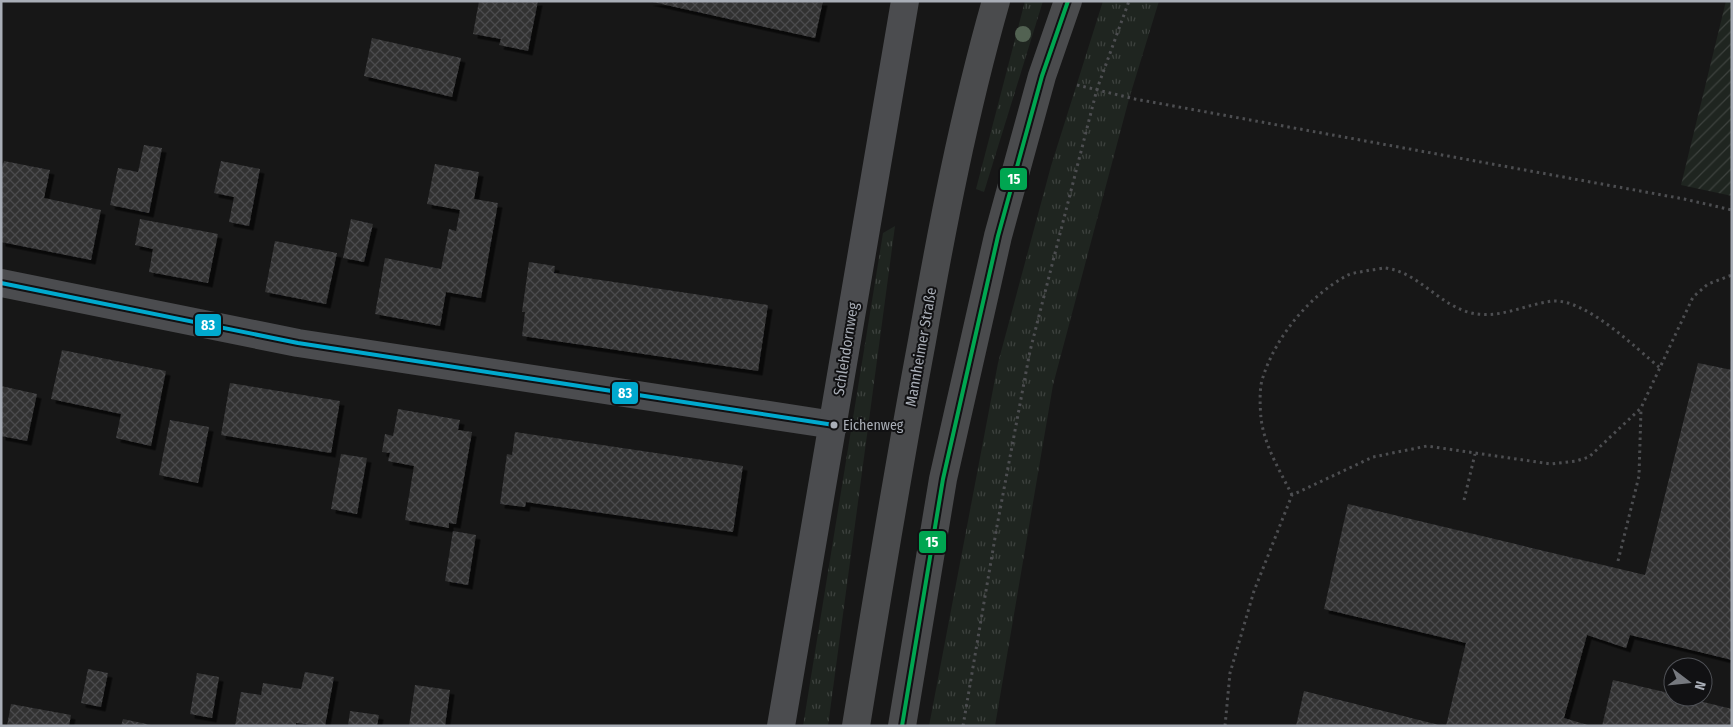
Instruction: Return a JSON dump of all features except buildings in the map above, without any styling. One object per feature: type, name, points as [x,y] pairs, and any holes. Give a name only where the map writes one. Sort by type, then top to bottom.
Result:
[{"type":"main road","name":"Mannheimer Straße","points":[[856,726],[899,465],[942,226],[978,63],[996,1]]},
{"type":"main road","points":[[902,726],[943,479],[998,236],[1042,76],[1068,1]]},
{"type":"street","name":"Schlehdornweg","points":[[781,726],[905,1]]},
{"type":"street","points":[[1,283],[298,343],[834,425]]},
{"type":"path","points":[[963,726],[997,526],[1030,351],[1097,89],[1129,1]]},
{"type":"path","points":[[1042,76],[1135,98],[1684,199],[1732,210]]},
{"type":"path","points":[[1292,495],[1272,456],[1261,419],[1262,379],[1273,351],[1296,319],[1328,288],[1350,274],[1385,268],[1412,277],[1447,303],[1469,313],[1506,313],[1554,301],[1580,307],[1611,327],[1660,368]]},
{"type":"path","points":[[1225,726],[1230,673],[1250,604],[1292,495],[1373,457],[1428,446],[1551,464],[1576,461],[1589,457],[1641,408],[1693,297],[1708,284],[1732,275]]},
{"type":"path","points":[[1618,561],[1639,476],[1641,408]]},
{"type":"path","points":[[1464,500],[1474,454]]},
{"type":"green space","points":[[1025,1],[1043,1],[984,192],[976,189]]},
{"type":"green space","points":[[1103,1],[1159,1],[1129,99],[1053,385],[995,726],[929,726],[998,363],[1051,166]]},
{"type":"green space","points":[[1726,1],[1732,1],[1732,196],[1681,185]]},
{"type":"green space","points":[[895,226],[828,726],[803,726],[883,233]]},
{"type":"transit line","name":"15","points":[[902,726],[943,479],[998,236],[1042,76],[1068,1]]},
{"type":"transit line","name":"83","points":[[1,283],[298,343],[834,425]]},
{"type":"place","name":"Eichenweg","points":[[834,425]]}]
